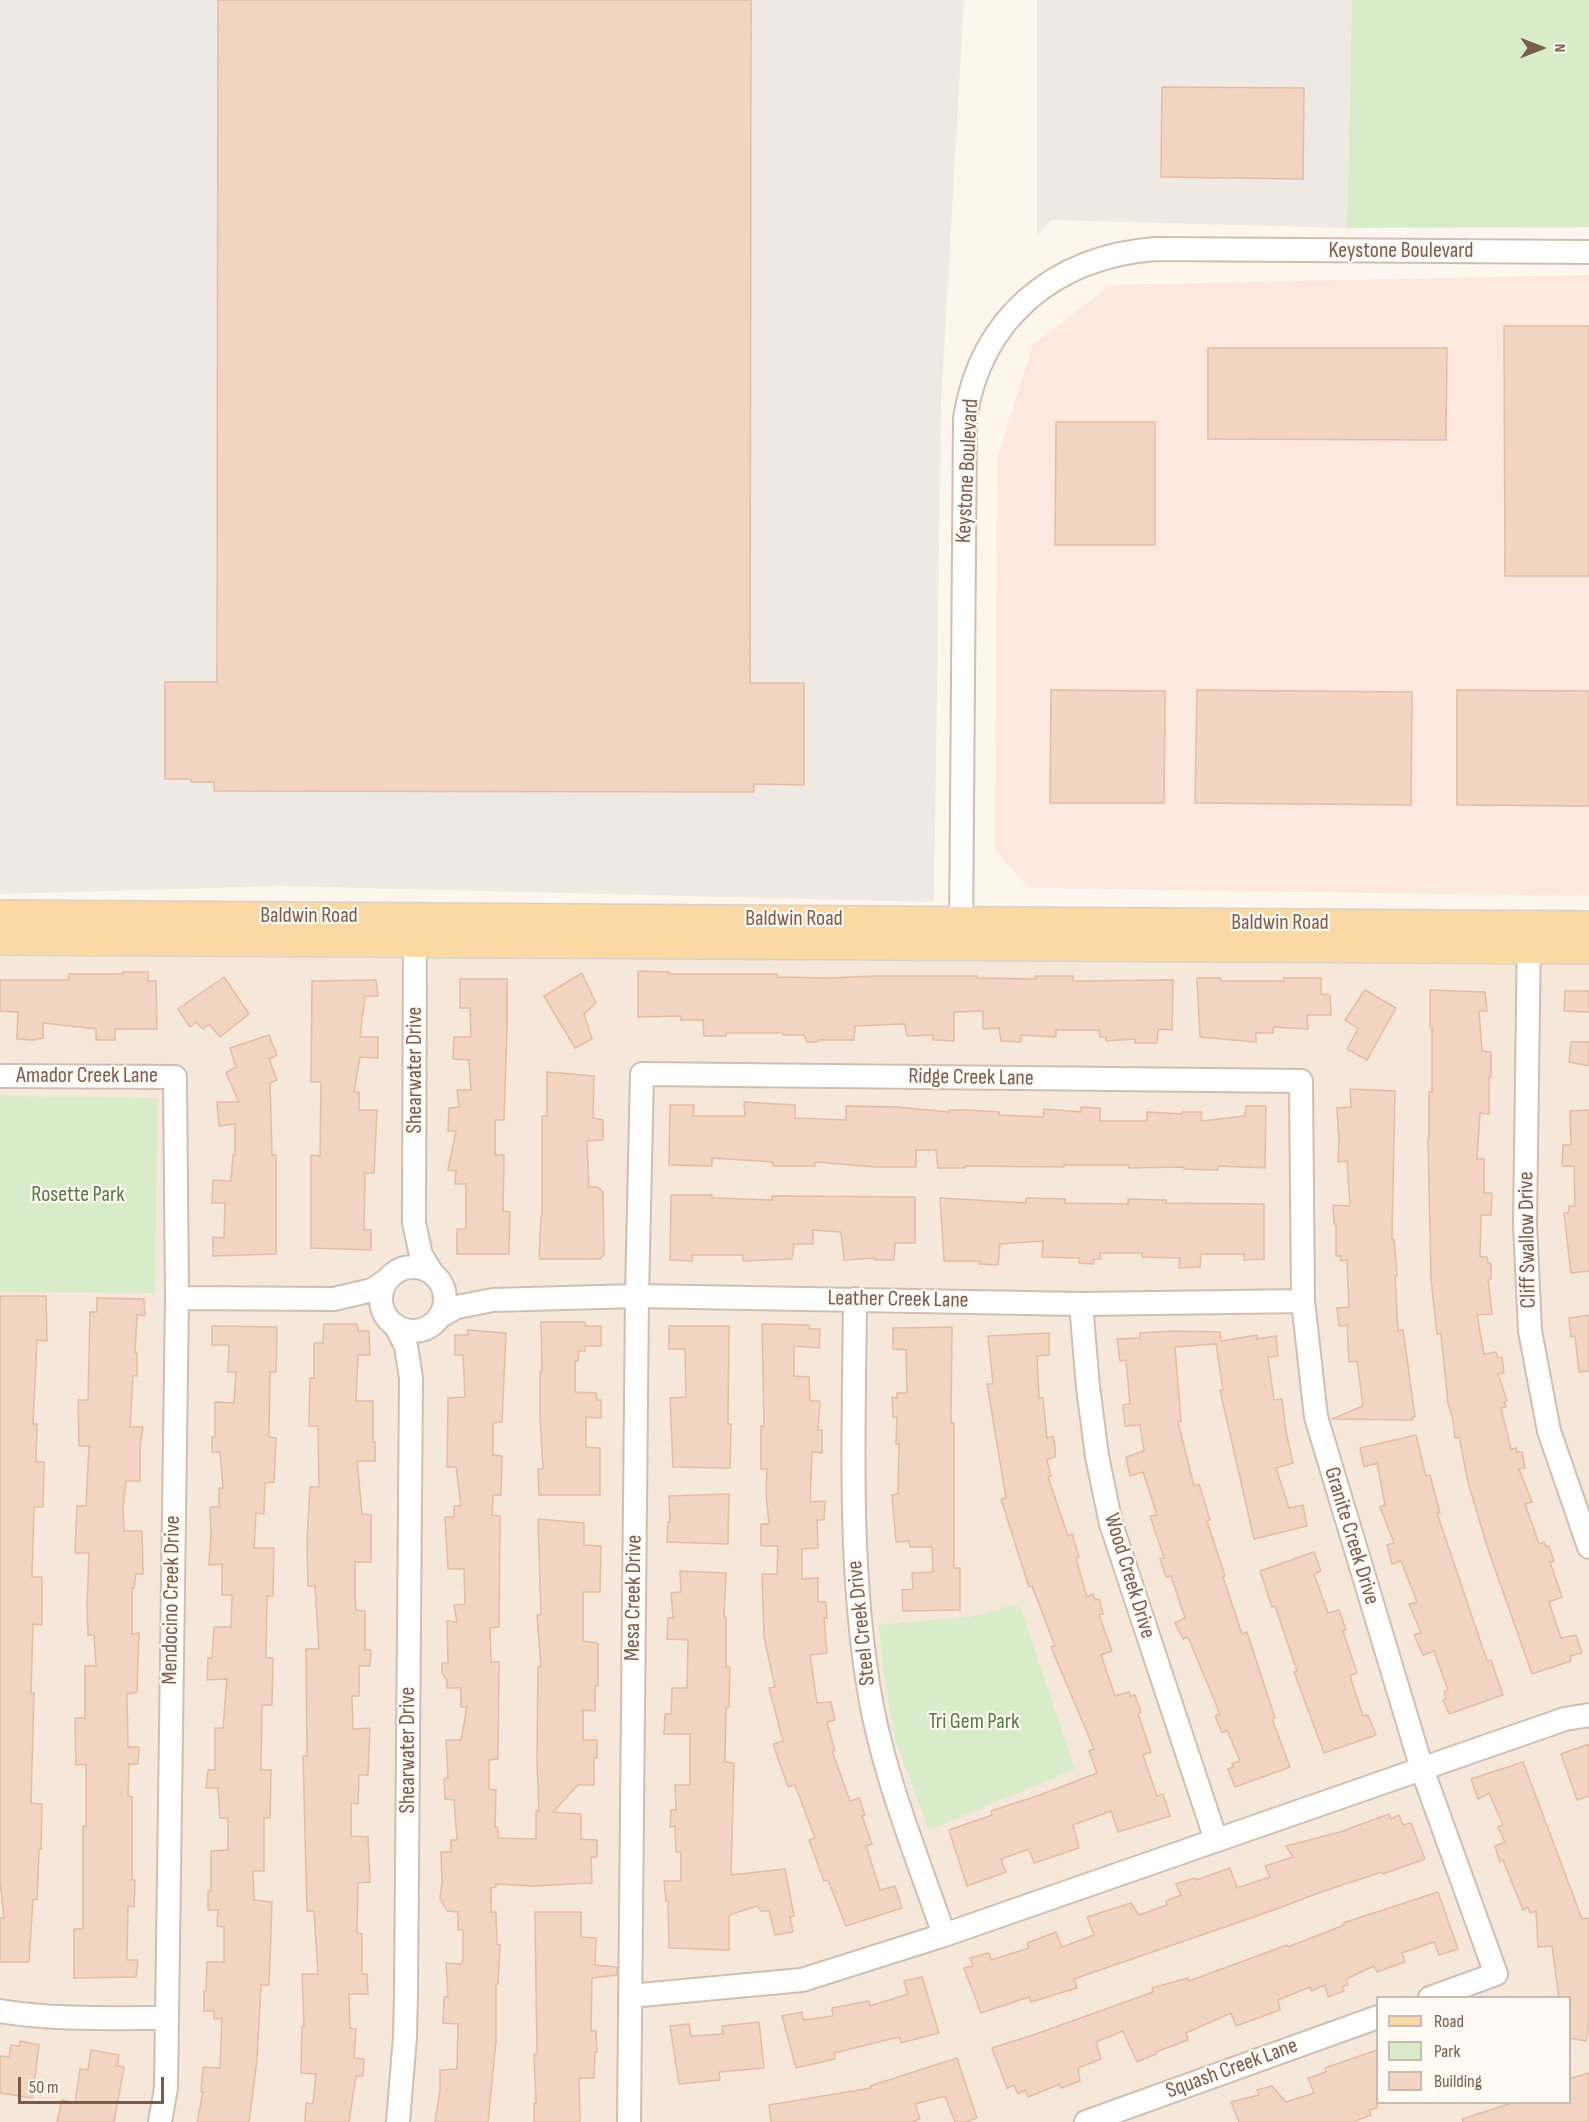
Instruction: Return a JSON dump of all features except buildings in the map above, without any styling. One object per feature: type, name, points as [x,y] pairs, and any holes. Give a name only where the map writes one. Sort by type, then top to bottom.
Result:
[{"type":"main road","name":"Baldwin Road","points":[[0,914],[415,930],[961,934],[1529,937],[1589,925]]},
{"type":"main road","name":"Baldwin Road","points":[[0,940],[415,930]]},
{"type":"main road","name":"Baldwin Road","points":[[1529,937],[1589,950]]},
{"type":"street","name":"Keystone Boulevard","points":[[961,934],[965,418],[974,378],[982,359],[1004,324],[1032,296],[1066,272],[1108,256],[1131,251],[1166,249],[1589,252]]},
{"type":"street","name":"Shearwater Drive","points":[[415,930],[414,1222],[421,1255],[435,1276]]},
{"type":"street","name":"Cliff Swallow Drive","points":[[1529,937],[1525,1224],[1530,1331],[1549,1431],[1589,1547]]},
{"type":"street","name":"Ridge Creek Lane","points":[[642,1074],[1301,1082]]},
{"type":"street","name":"Mesa Creek Drive","points":[[629,2122],[637,1296],[642,1074]]},
{"type":"street","name":"Amador Creek Lane","points":[[0,1076],[175,1077]]},
{"type":"street","name":"Mendocino Creek Drive","points":[[160,2122],[166,2088],[177,1298],[175,1077]]},
{"type":"street","name":"Granite Creek Drive","points":[[1301,1082],[1303,1301],[1316,1417],[1422,1769],[1496,1974],[1436,1996]]},
{"type":"street","name":"Shearwater Drive","points":[[391,1277],[406,1256],[414,1222]]},
{"type":"street","points":[[177,1298],[334,1299],[369,1306],[403,1329],[413,1331],[423,1329],[435,1321],[445,1299],[435,1276],[423,1268],[413,1267],[403,1269],[372,1290],[334,1299]]},
{"type":"street","name":"Leather Creek Lane","points":[[435,1276],[458,1292],[493,1300]]},
{"type":"street","points":[[391,1277],[383,1289],[381,1299],[383,1309],[391,1321]]},
{"type":"street","name":"Leather Creek Lane","points":[[435,1321],[457,1307],[493,1300],[637,1296],[1081,1304],[1303,1301]]},
{"type":"street","name":"Steel Creek Drive","points":[[855,1299],[855,1571],[868,1686],[882,1750],[945,1935]]},
{"type":"street","name":"Wood Creek Drive","points":[[1081,1304],[1097,1456],[1111,1524],[1216,1839]]},
{"type":"street","name":"Shearwater Drive","points":[[391,1321],[406,1346],[411,1378],[406,2003],[398,2122]]},
{"type":"street","name":"Shearwater Drive","points":[[411,1378],[421,1345],[435,1321]]},
{"type":"street","points":[[630,1996],[802,1980],[945,1935],[1422,1769],[1564,1719],[1589,1705]]},
{"type":"street","points":[[1564,1719],[1589,1715]]},
{"type":"street","points":[[0,2011],[74,2019],[166,2018]]},
{"type":"street","name":"Squash Creek Lane","points":[[1086,2122],[1376,2017]]},
{"type":"shaded area","points":[[0,0],[964,0],[941,404],[934,902],[281,886],[0,894]]},
{"type":"shaded area","points":[[1037,0],[1352,0],[1347,228],[1051,220],[1037,235]]},
{"type":"shaded area","points":[[1589,275],[1589,896],[1030,888],[995,851],[997,458],[1033,345],[1110,285]]},
{"type":"shaded area","points":[[0,933],[1589,961],[1589,2122],[0,2122]]},
{"type":"green space","points":[[1352,0],[1589,0],[1589,227],[1347,228]]},
{"type":"green space","name":"Rosette Park","points":[[0,1096],[157,1098],[155,1293],[0,1292]]},
{"type":"green space","name":"Tri Gem Park","points":[[1019,1604],[1075,1769],[929,1830],[895,1740],[882,1662],[879,1625],[975,1616]]}]
